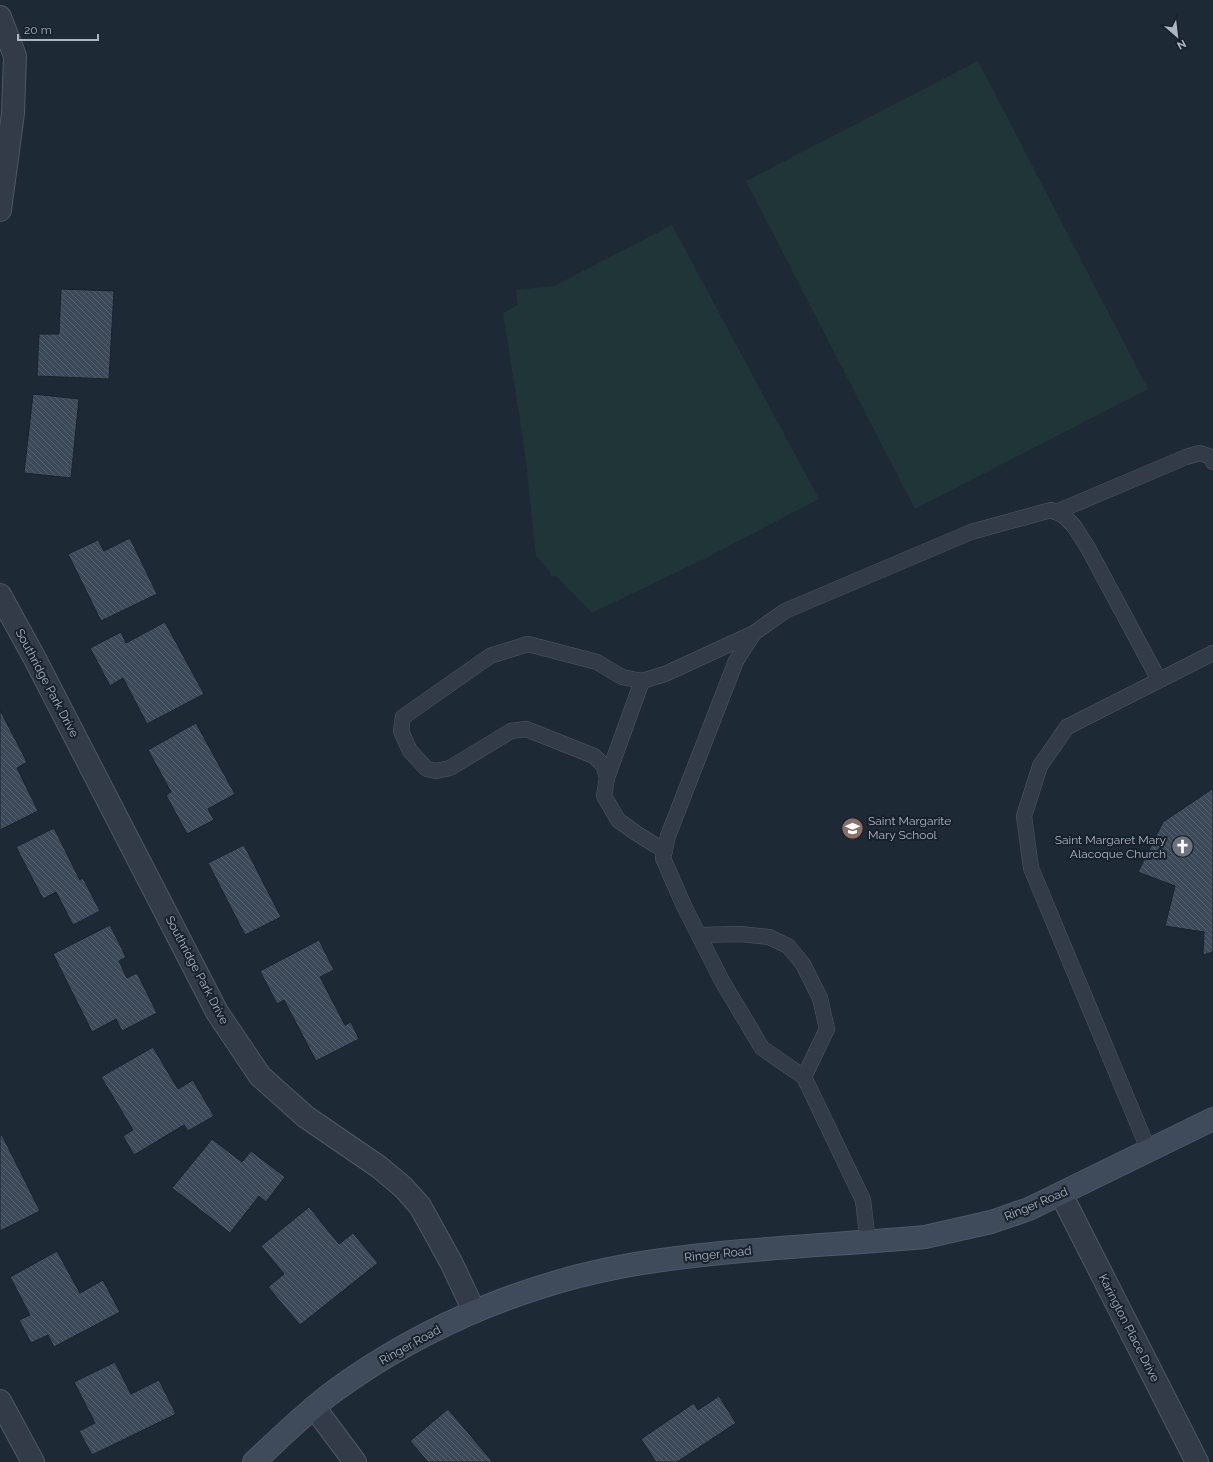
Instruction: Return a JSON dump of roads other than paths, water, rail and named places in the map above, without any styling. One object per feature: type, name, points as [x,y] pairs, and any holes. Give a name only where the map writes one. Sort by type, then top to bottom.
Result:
[{"type":"street","points":[[0,17],[15,56],[13,113],[0,210]]},
{"type":"street","name":"Southridge Park Drive","points":[[0,595],[38,664],[217,1012],[260,1076],[306,1117],[379,1167],[403,1187],[420,1206],[452,1264],[474,1312]]},
{"type":"street","name":"Ringer Road","points":[[254,1462],[314,1407],[361,1372],[401,1348],[474,1312],[539,1287],[606,1270],[655,1261],[744,1251],[925,1237],[954,1232],[991,1222],[1029,1209],[1213,1119]]},
{"type":"street","name":"Karington Place Drive","points":[[1061,1194],[1197,1462]]},
{"type":"street","points":[[0,1401],[33,1462]]},
{"type":"street","points":[[314,1407],[355,1462]]},
{"type":"lane","points":[[1056,512],[1186,457],[1200,453],[1210,457],[1213,462]]},
{"type":"lane","points":[[607,778],[603,765],[594,756],[526,729],[511,732],[450,768],[436,771],[427,769],[410,751],[401,731],[403,717],[490,656],[528,644],[597,662],[622,677],[642,681],[665,674],[754,633],[785,611],[971,532],[1051,510],[1064,515],[1074,526],[1088,548],[1159,680]]},
{"type":"lane","points":[[754,633],[736,661],[668,836],[663,858],[722,981],[762,1048],[804,1077],[863,1200],[868,1242]]},
{"type":"lane","points":[[1150,1151],[1031,868],[1024,816],[1040,766],[1067,727],[1213,653]]},
{"type":"lane","points":[[642,681],[607,778],[604,796],[618,820],[664,851]]},
{"type":"lane","points":[[699,935],[740,934],[769,936],[788,946],[802,964],[820,998],[827,1029],[804,1077]]},
{"type":"place","name":"Saint Margarite Mary School","points":[[852,828]]},
{"type":"place","name":"Saint Margaret Mary Alacoque Church","points":[[1182,847]]}]
